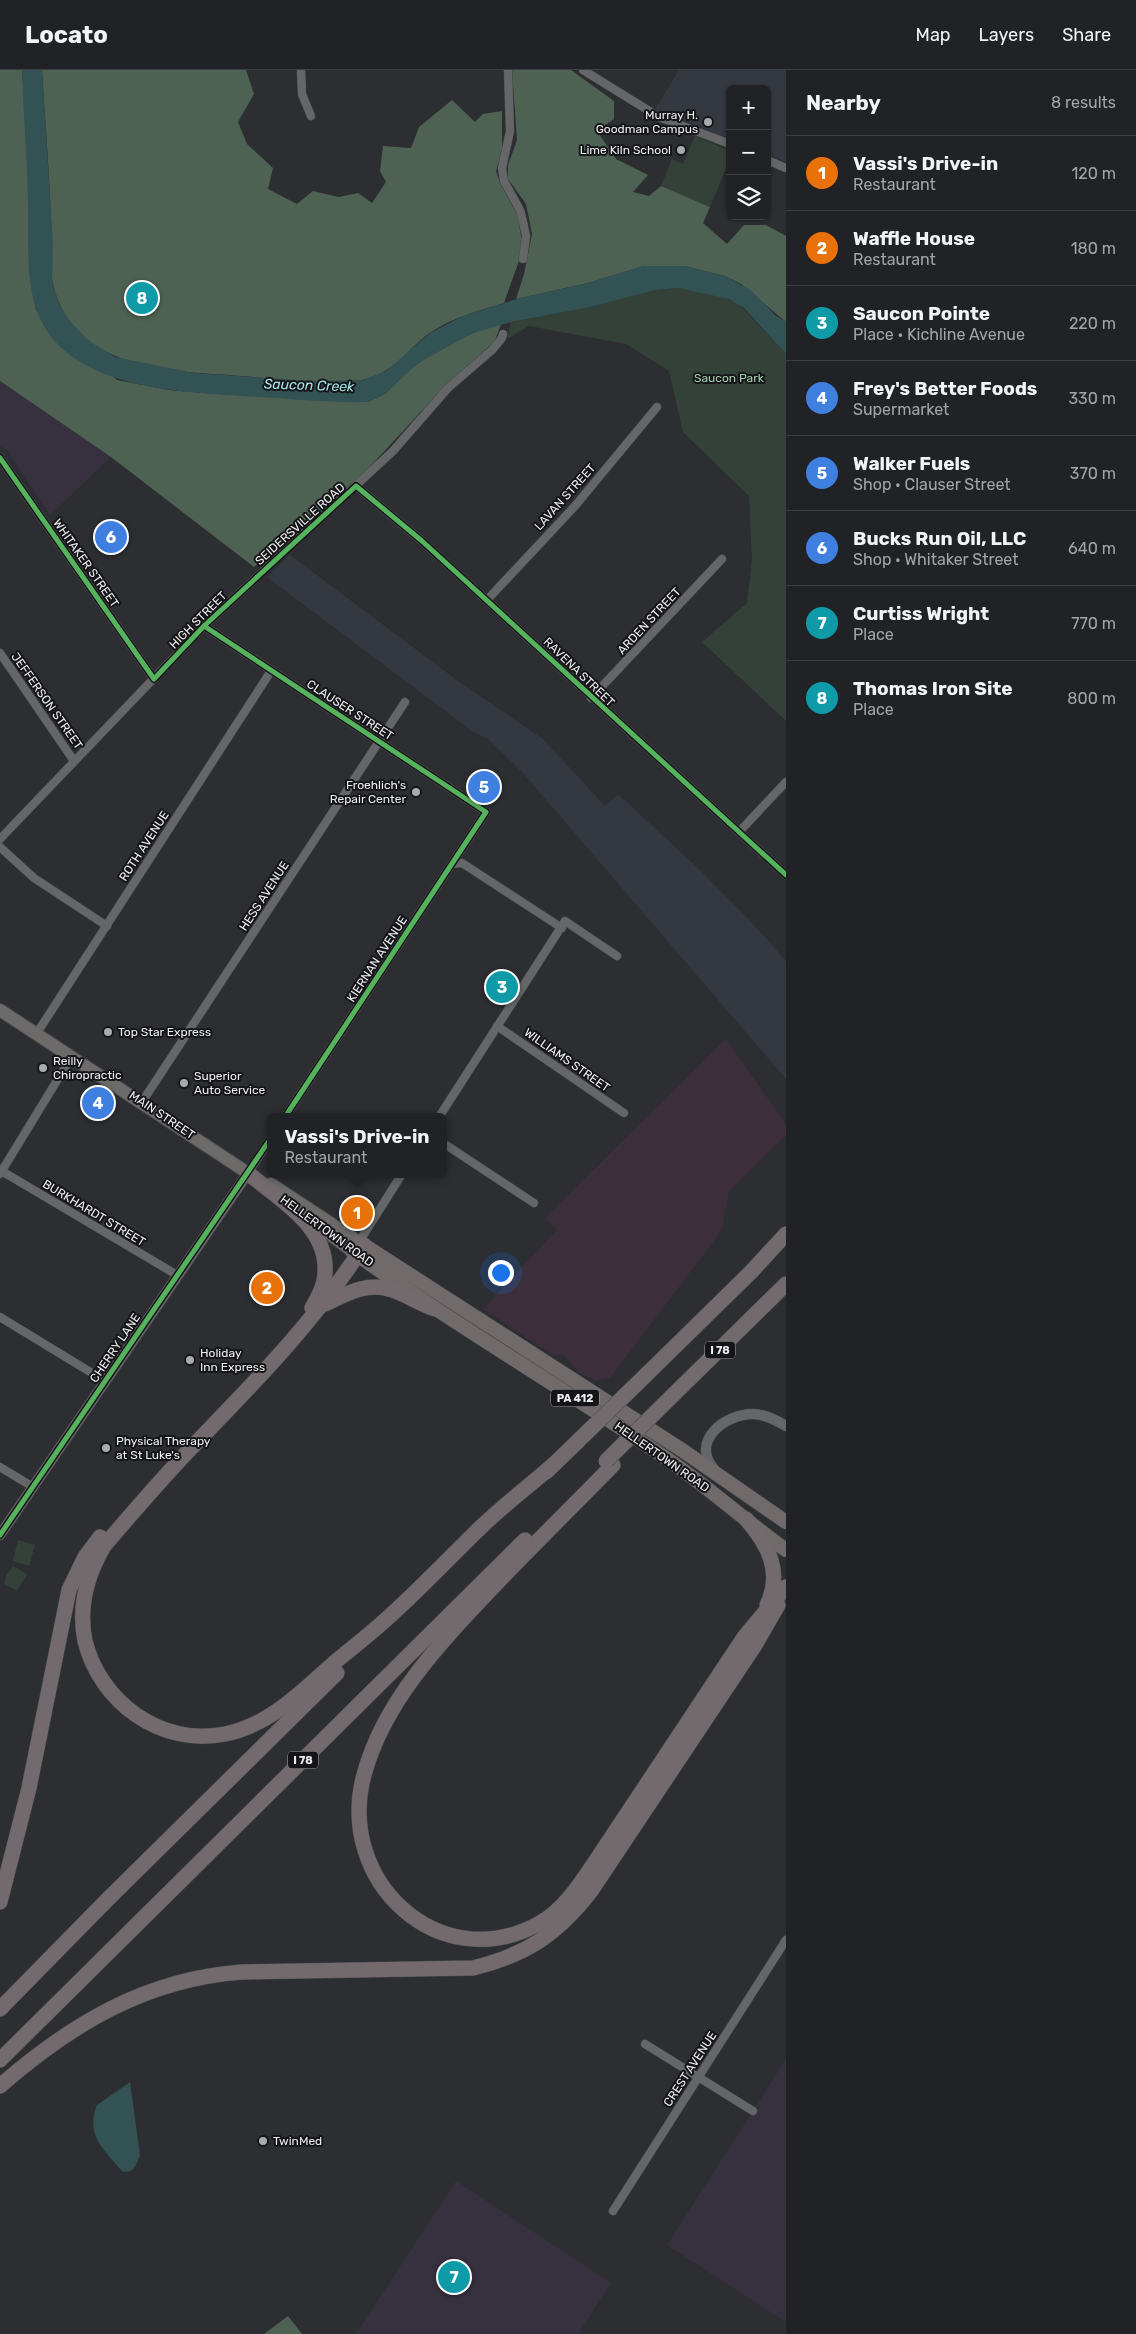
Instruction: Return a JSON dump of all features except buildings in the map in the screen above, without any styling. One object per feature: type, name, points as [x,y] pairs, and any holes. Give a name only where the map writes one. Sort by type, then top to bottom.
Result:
[{"type":"highway","points":[[248,1173],[311,1228],[320,1242],[326,1271],[318,1306]]},
{"type":"highway","name":"I 78","points":[[0,2009],[108,1899],[345,1665],[650,1372],[751,1272],[786,1234]]},
{"type":"highway","points":[[358,1248],[296,1338],[104,1546],[94,1564],[85,1594],[83,1612],[85,1640],[94,1664],[107,1687],[133,1713],[152,1725],[175,1733],[210,1736],[236,1732],[271,1716],[391,1615],[484,1525],[553,1465]]},
{"type":"highway","name":"HELLERTOWN ROAD","points":[[358,1248],[435,1309],[661,1454],[786,1550]]},
{"type":"highway","name":"HELLERTOWN ROAD","points":[[358,1248],[382,1255],[728,1481],[786,1522]]},
{"type":"highway","points":[[0,1902],[29,1788],[67,1598],[79,1568],[110,1523],[318,1306],[346,1294],[373,1286],[393,1290],[435,1309]]},
{"type":"highway","name":"I 78","points":[[0,2060],[609,1463],[663,1405],[781,1289]]},
{"type":"highway","points":[[609,1463],[434,1652],[406,1689],[379,1736],[363,1777],[359,1830],[362,1847],[376,1878],[398,1904],[436,1930],[466,1938],[488,1938],[514,1933],[542,1922],[554,1913],[577,1888],[598,1859],[690,1717],[762,1614],[786,1587]]},
{"type":"highway","points":[[746,1519],[764,1541],[773,1564],[774,1588],[762,1614]]},
{"type":"highway","points":[[0,2086],[35,2056],[74,2028],[116,2006],[173,1985],[210,1976],[242,1972],[473,1968],[505,1960],[536,1944],[569,1918],[591,1891],[755,1645],[786,1591]]},
{"type":"highway","points":[[755,1645],[773,1624],[786,1615]]},
{"type":"main road","name":"MAIN STREET","points":[[0,1010],[248,1173]]},
{"type":"main road","name":"HELLERTOWN ROAD","points":[[248,1173],[358,1248]]},
{"type":"street","points":[[301,70],[302,94],[311,116]]},
{"type":"street","points":[[508,70],[510,131],[502,168],[504,181],[520,210],[524,222],[526,236],[523,259]]},
{"type":"street","points":[[583,70],[659,117],[726,142]]},
{"type":"street","points":[[771,162],[786,168]]},
{"type":"street","name":"SEIDERSVILLE ROAD","points":[[257,576],[393,451],[448,388],[492,350],[503,334]]},
{"type":"street","name":"LAVAN STREET","points":[[487,600],[575,506],[657,407]]},
{"type":"street","name":"WHITAKER STREET","points":[[0,458],[154,679]]},
{"type":"street","name":"RAVENA STREET","points":[[356,486],[422,540],[591,698],[786,875]]},
{"type":"street","name":"ARDEN STREET","points":[[591,698],[722,559]]},
{"type":"street","name":"HIGH STREET","points":[[0,839],[204,626],[257,576]]},
{"type":"street","name":"CLAUSER STREET","points":[[204,626],[486,812]]},
{"type":"street","name":"JEFFERSON STREET","points":[[0,653],[74,761]]},
{"type":"street","name":"ROTH AVENUE","points":[[36,1033],[271,671]]},
{"type":"street","name":"HESS AVENUE","points":[[142,1102],[405,702]]},
{"type":"street","points":[[739,832],[786,782]]},
{"type":"street","points":[[779,790],[786,796]]},
{"type":"street","name":"KIERNAN AVENUE","points":[[288,1113],[486,812]]},
{"type":"street","points":[[0,847],[34,878],[106,926]]},
{"type":"street","points":[[452,864],[462,864],[562,928]]},
{"type":"street","points":[[442,1113],[565,921],[617,956]]},
{"type":"street","name":"WILLIAMS STREET","points":[[497,1026],[624,1113]]},
{"type":"street","points":[[1,1171],[72,1056]]},
{"type":"street","points":[[248,1173],[267,1144]]},
{"type":"street","points":[[447,1146],[534,1203]]},
{"type":"street","name":"BURKHARDT STREET","points":[[1,1171],[177,1275]]},
{"type":"street","name":"CHERRY LANE","points":[[0,1535],[248,1173]]},
{"type":"street","points":[[358,1248],[400,1178]]},
{"type":"street","points":[[0,1317],[105,1381]]},
{"type":"street","points":[[728,1481],[714,1470],[706,1459],[706,1446],[715,1430],[732,1418],[749,1414],[765,1416],[786,1426]]},
{"type":"street","points":[[0,1467],[33,1488]]},
{"type":"street","name":"CREST AVENUE","points":[[613,2211],[786,1940]]},
{"type":"street","points":[[645,2044],[753,2111]]},
{"type":"shaded area","name":"Murray H. Goodman Campus","points":[[679,70],[786,70],[786,162],[771,156],[771,85],[726,85],[726,137],[655,109]]},
{"type":"shaded area","points":[[0,381],[111,457],[50,515],[7,450],[0,446]]},
{"type":"shaded area","points":[[290,555],[462,684],[543,739],[605,806],[618,794],[700,870],[753,924],[786,961],[786,1079],[523,773],[488,739],[472,731],[267,577]]},
{"type":"shaded area","points":[[726,1039],[786,1124],[786,1135],[729,1191],[722,1228],[716,1238],[610,1378],[595,1381],[580,1373],[562,1354],[554,1356],[483,1309],[557,1230],[545,1218]]},
{"type":"shaded area","points":[[786,2059],[786,2322],[667,2245]]},
{"type":"shaded area","points":[[456,2181],[611,2283],[578,2334],[356,2334]]},
{"type":"green space","points":[[0,70],[22,70],[27,141],[31,284],[36,310],[117,380],[169,390],[203,393],[368,402],[385,394],[409,370],[431,354],[473,333],[501,324],[495,341],[445,386],[349,489],[254,567],[111,457],[0,381]]},
{"type":"green space","points":[[42,70],[246,70],[254,94],[238,122],[247,144],[273,168],[268,189],[297,204],[313,191],[339,197],[358,193],[372,203],[386,182],[380,171],[383,146],[411,148],[419,127],[452,100],[475,122],[483,114],[502,111],[502,151],[496,171],[500,183],[518,216],[521,237],[521,255],[504,303],[437,328],[390,368],[375,376],[342,382],[303,382],[175,371],[123,359],[99,348],[79,332],[63,311],[53,284]]},
{"type":"green space","points":[[512,70],[571,70],[614,101],[614,119],[597,131],[616,159],[648,175],[633,192],[649,196],[661,186],[710,207],[703,223],[727,244],[744,225],[766,225],[786,236],[786,322],[741,284],[725,276],[685,266],[644,266],[588,283],[516,299],[524,274],[532,234],[526,204],[508,179],[508,165],[517,140]]},
{"type":"green space","points":[[695,136],[726,149],[726,169],[710,207],[661,186],[672,159],[683,164]]},
{"type":"green space","name":"Saucon Park","points":[[679,288],[717,295],[738,303],[786,354],[786,721],[702,642],[747,603],[752,559],[749,496],[683,432],[669,371],[626,344],[529,326],[507,339],[511,322],[591,307],[655,290]]},
{"type":"green space","points":[[18,1540],[35,1545],[29,1566],[13,1561]]},
{"type":"green space","points":[[13,1566],[27,1574],[17,1591],[4,1584],[6,1576]]},
{"type":"green space","points":[[288,2316],[302,2334],[264,2334]]},
{"type":"water","name":"Saucon Creek","points":[[22,70],[42,70],[53,244],[52,282],[59,304],[69,320],[89,341],[115,357],[194,373],[313,381],[363,380],[386,371],[430,333],[463,316],[520,298],[588,283],[644,266],[685,266],[725,276],[752,291],[775,315],[786,322],[786,354],[744,308],[729,299],[679,288],[655,290],[591,307],[511,322],[473,333],[418,363],[385,394],[368,402],[197,393],[130,382],[99,372],[72,357],[50,336],[36,308],[30,282],[28,254]]},
{"type":"water","points":[[130,2082],[140,2155],[134,2168],[126,2172],[122,2171],[103,2149],[95,2134],[93,2125],[97,2105]]},
{"type":"cycle path","points":[[0,458],[154,679],[204,626],[356,486],[422,541],[786,875]]},
{"type":"cycle path","points":[[204,626],[486,812],[288,1113]]},
{"type":"cycle path","points":[[0,1535],[267,1144]]},
{"type":"place","name":"Murray H. Goodman Campus","points":[[708,122]]},
{"type":"place","name":"Lime Kiln School","points":[[681,150]]},
{"type":"place","name":"Thomas Iron Site","points":[[142,298]]},
{"type":"place","name":"Bucks Run Oil, LLC","points":[[111,537]]},
{"type":"place","name":"Walker Fuels","points":[[484,787]]},
{"type":"place","name":"Froehlich's Repair Center","points":[[416,792]]},
{"type":"place","name":"Saucon Pointe","points":[[502,987]]},
{"type":"place","name":"Top Star Express","points":[[108,1032]]},
{"type":"place","name":"Reilly Chiropractic","points":[[43,1068]]},
{"type":"place","name":"Superior Auto Service","points":[[184,1083]]},
{"type":"place","name":"Frey's Better Foods","points":[[98,1103]]},
{"type":"place","name":"Vassi's Drive-in","points":[[357,1213]]},
{"type":"place","name":"Waffle House","points":[[267,1288]]},
{"type":"place","name":"Holiday Inn Express","points":[[190,1360]]},
{"type":"place","name":"Physical Therapy at St Luke's","points":[[106,1448]]},
{"type":"place","name":"TwinMed","points":[[263,2141]]},
{"type":"place","name":"Curtiss Wright","points":[[454,2277]]}]
